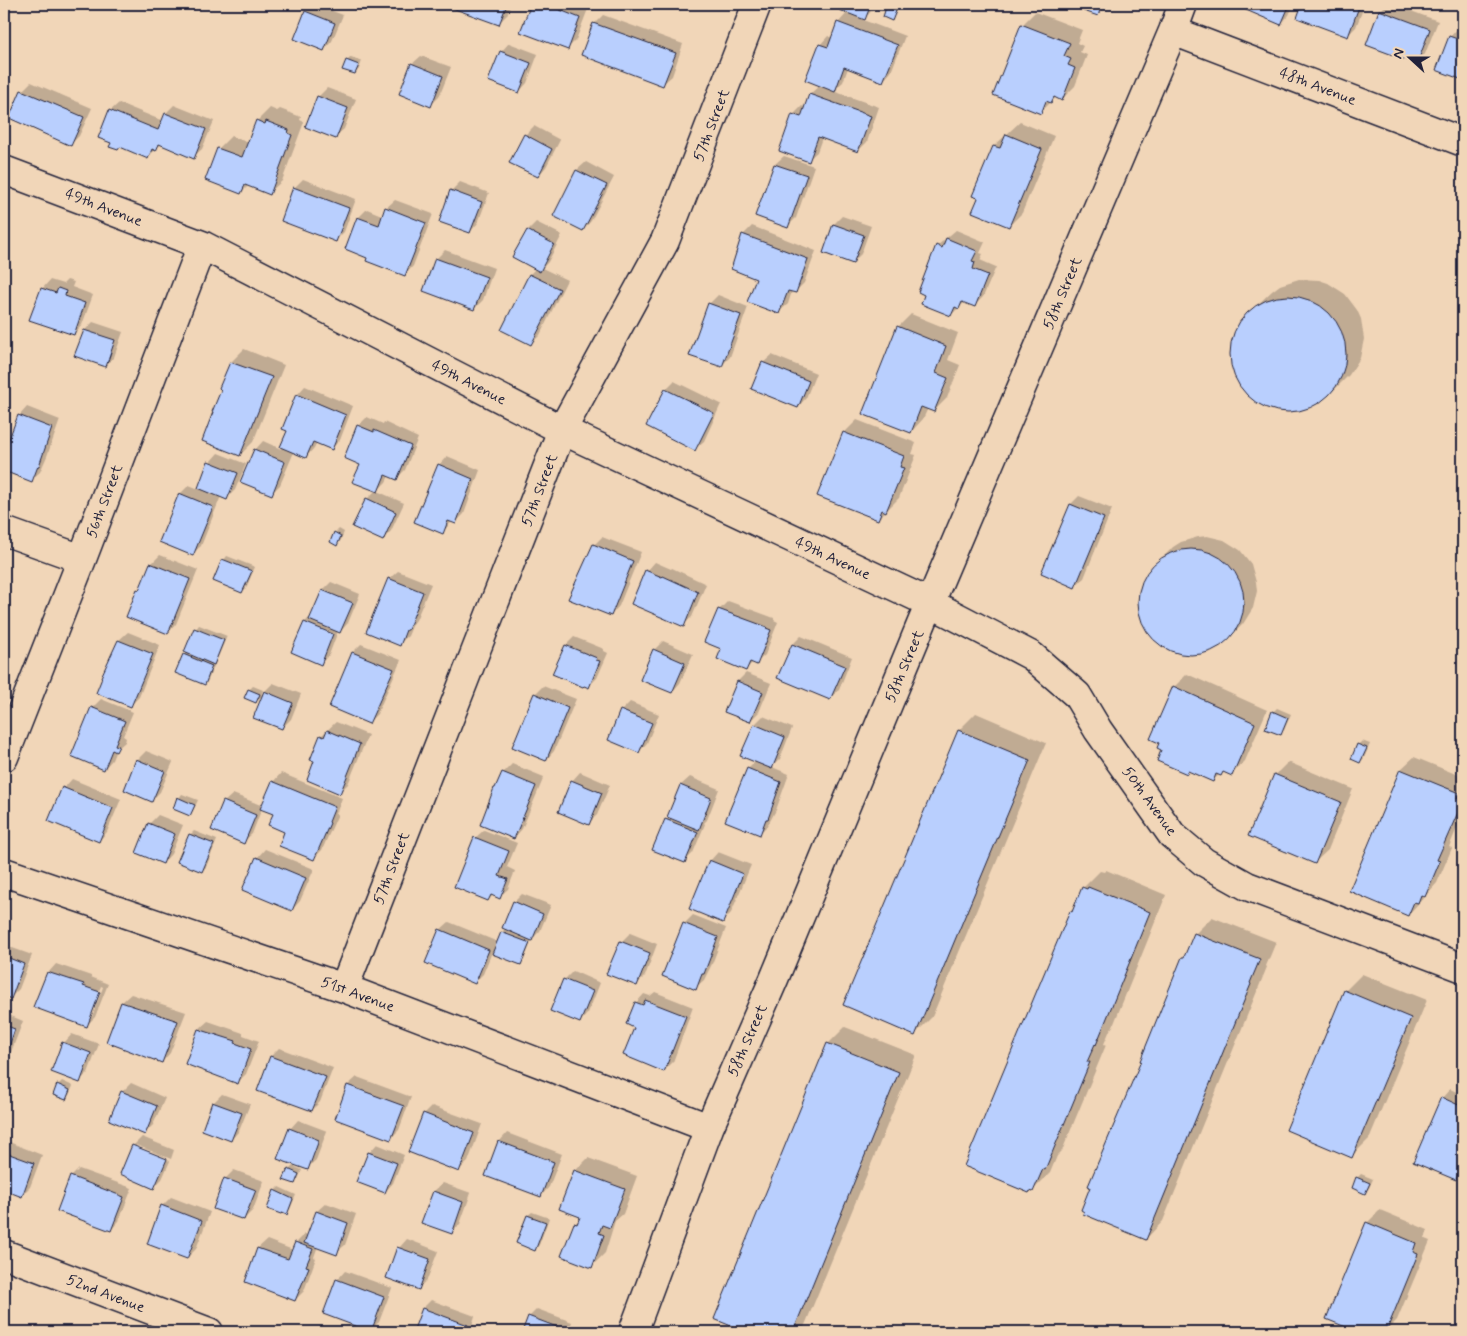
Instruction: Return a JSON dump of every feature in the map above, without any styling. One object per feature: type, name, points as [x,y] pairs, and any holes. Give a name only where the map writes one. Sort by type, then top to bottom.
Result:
[{"type":"street","name":"57th Street","points":[[344,988],[562,430],[665,241],[757,4]]},
{"type":"street","name":"58th Street","points":[[633,1332],[708,1128],[774,980],[930,603],[1183,4]]},
{"type":"street","name":"48th Avenue","points":[[1173,31],[1463,142]]},
{"type":"street","name":"49th Avenue","points":[[4,170],[202,245],[562,430],[930,603]]},
{"type":"street","name":"56th Street","points":[[4,757],[202,245]]},
{"type":"street","points":[[4,531],[82,559]]},
{"type":"street","name":"50th Avenue","points":[[930,603],[1032,656],[1077,695],[1098,730],[1172,835],[1204,862],[1247,886],[1463,968]]},
{"type":"street","name":"51st Avenue","points":[[4,872],[344,988],[708,1128]]},
{"type":"street","name":"52nd Avenue","points":[[4,1254],[209,1332]]},
{"type":"building","points":[[445,4],[507,4],[499,25]]},
{"type":"building","points":[[531,4],[545,4],[580,18],[568,50],[520,32]]},
{"type":"building","points":[[833,4],[871,4],[865,20],[832,7]]},
{"type":"building","points":[[1064,4],[1102,4],[1098,16]]},
{"type":"building","points":[[1232,4],[1290,4],[1281,25]]},
{"type":"building","points":[[1302,4],[1360,4],[1348,37],[1297,18]]},
{"type":"building","points":[[886,7],[896,11],[892,21],[883,17]]},
{"type":"building","points":[[1379,10],[1430,29],[1417,64],[1366,45]]},
{"type":"building","points":[[305,11],[335,23],[324,51],[294,39]]},
{"type":"building","points":[[837,22],[898,45],[883,82],[844,67],[835,92],[805,80],[819,44],[828,47]]},
{"type":"building","points":[[593,23],[676,53],[663,86],[581,55]]},
{"type":"building","points":[[1021,24],[1070,43],[1064,56],[1071,59],[1068,65],[1075,68],[1062,101],[1054,97],[1051,103],[1046,101],[1041,114],[993,95]]},
{"type":"building","points":[[1449,36],[1463,41],[1463,80],[1436,70]]},
{"type":"building","points":[[500,51],[531,63],[519,93],[488,81]]},
{"type":"building","points":[[346,60],[359,65],[355,74],[342,70]]},
{"type":"building","points":[[411,63],[443,76],[431,107],[399,94]]},
{"type":"building","points":[[21,90],[84,117],[71,146],[9,118]]},
{"type":"building","points":[[809,94],[871,116],[858,152],[818,137],[809,162],[779,151],[792,114],[801,117]]},
{"type":"building","points":[[317,96],[348,108],[336,139],[305,127]]},
{"type":"building","points":[[109,110],[158,130],[165,113],[206,129],[194,159],[159,144],[156,151],[152,149],[148,159],[120,147],[118,150],[109,147],[111,143],[98,138]]},
{"type":"building","points":[[256,120],[265,124],[266,121],[289,130],[288,133],[292,135],[270,195],[245,185],[241,194],[205,180],[217,148],[242,157]]},
{"type":"building","points":[[524,134],[552,149],[538,177],[509,163]]},
{"type":"building","points":[[1006,134],[1042,149],[1009,227],[972,212],[978,198],[972,196],[993,146],[1000,148]]},
{"type":"building","points":[[774,164],[807,175],[788,228],[755,216]]},
{"type":"building","points":[[576,170],[607,185],[583,231],[553,216]]},
{"type":"building","points":[[293,187],[349,208],[336,242],[281,221]]},
{"type":"building","points":[[450,190],[482,202],[470,233],[439,222]]},
{"type":"building","points":[[385,207],[426,223],[405,276],[366,261],[367,258],[345,249],[357,217],[379,225]]},
{"type":"building","points":[[833,224],[864,235],[853,264],[823,253]]},
{"type":"building","points":[[527,230],[554,244],[540,272],[512,257]]},
{"type":"building","points":[[742,234],[808,259],[796,293],[788,291],[779,314],[747,302],[756,279],[731,269]]},
{"type":"building","points":[[946,238],[977,251],[972,261],[975,262],[973,269],[988,275],[975,307],[962,302],[959,309],[955,307],[951,316],[921,304],[924,295],[918,292],[936,245],[942,248]]},
{"type":"building","points":[[435,258],[487,277],[474,310],[423,291]]},
{"type":"building","points":[[529,274],[560,289],[531,345],[501,330]]},
{"type":"building","points":[[41,288],[56,293],[58,288],[66,291],[65,296],[85,303],[74,335],[29,320]]},
{"type":"building","points":[[1288,296],[1310,300],[1329,313],[1342,332],[1346,354],[1342,376],[1329,395],[1310,408],[1288,412],[1266,408],[1247,395],[1234,376],[1230,354],[1234,332],[1247,313],[1266,300]]},
{"type":"building","points":[[708,303],[741,315],[722,367],[689,356]]},
{"type":"building","points":[[897,326],[946,346],[936,373],[948,378],[934,412],[921,407],[911,433],[862,414]]},
{"type":"building","points":[[84,330],[115,340],[106,367],[74,356]]},
{"type":"building","points":[[230,362],[272,377],[240,456],[202,441],[221,390],[219,388]]},
{"type":"building","points":[[762,362],[809,381],[798,408],[751,389]]},
{"type":"building","points":[[665,389],[714,413],[695,451],[646,426]]},
{"type":"building","points":[[296,394],[346,415],[332,450],[313,442],[306,458],[280,447],[287,431],[282,429]]},
{"type":"building","points":[[18,415],[52,428],[32,482],[4,471],[4,452]]},
{"type":"building","points":[[357,425],[374,432],[374,430],[411,446],[397,480],[385,475],[378,492],[352,482],[360,465],[344,458]]},
{"type":"building","points":[[843,432],[904,456],[900,467],[904,468],[886,512],[882,510],[878,520],[817,496]]},
{"type":"building","points":[[254,449],[285,462],[272,495],[240,482]]},
{"type":"building","points":[[208,461],[238,473],[227,500],[198,488]]},
{"type":"building","points":[[438,464],[473,479],[456,524],[448,521],[443,534],[414,522]]},
{"type":"building","points":[[179,493],[213,507],[193,556],[159,542]]},
{"type":"building","points":[[366,498],[396,512],[383,541],[352,527]]},
{"type":"building","points":[[1070,504],[1104,518],[1075,588],[1041,573]]},
{"type":"building","points":[[334,532],[341,536],[337,546],[330,542]]},
{"type":"building","points":[[593,544],[633,561],[611,616],[568,599]]},
{"type":"building","points":[[1191,549],[1211,553],[1228,565],[1240,582],[1244,602],[1240,622],[1228,639],[1211,651],[1191,655],[1171,651],[1154,639],[1142,622],[1138,602],[1142,582],[1154,565],[1171,553]]},
{"type":"building","points":[[222,559],[252,571],[242,593],[213,581]]},
{"type":"building","points":[[150,563],[190,579],[168,634],[126,617]]},
{"type":"building","points":[[645,570],[698,592],[684,627],[631,604]]},
{"type":"building","points":[[388,578],[423,592],[400,646],[366,632]]},
{"type":"building","points":[[322,590],[353,603],[340,633],[309,620]]},
{"type":"building","points":[[718,609],[771,630],[757,665],[750,662],[746,671],[717,659],[721,649],[704,642]]},
{"type":"building","points":[[304,622],[333,634],[321,665],[291,652]]},
{"type":"building","points":[[194,628],[224,640],[214,665],[184,652]]},
{"type":"building","points":[[118,640],[153,654],[131,707],[96,693],[101,677]]},
{"type":"building","points":[[792,644],[845,666],[830,700],[777,678]]},
{"type":"building","points":[[565,645],[600,661],[589,688],[552,674]]},
{"type":"building","points":[[653,649],[685,663],[672,693],[640,680]]},
{"type":"building","points":[[352,652],[394,669],[369,724],[329,707]]},
{"type":"building","points":[[183,654],[212,666],[205,685],[175,673]]},
{"type":"building","points":[[737,681],[763,692],[750,722],[724,712]]},
{"type":"building","points":[[1173,686],[1255,723],[1232,776],[1223,772],[1221,776],[1216,774],[1213,782],[1188,771],[1187,774],[1157,761],[1161,750],[1157,748],[1159,743],[1150,739]]},
{"type":"building","points":[[248,689],[260,694],[256,703],[244,698]]},
{"type":"building","points":[[264,691],[293,703],[282,729],[253,718]]},
{"type":"building","points":[[534,693],[568,708],[546,761],[512,747]]},
{"type":"building","points":[[91,707],[125,721],[115,745],[119,746],[116,752],[112,750],[104,770],[71,756]]},
{"type":"building","points":[[620,710],[652,723],[639,753],[608,740]]},
{"type":"building","points":[[1272,711],[1288,718],[1281,735],[1265,729]]},
{"type":"building","points":[[754,724],[785,737],[772,769],[740,756]]},
{"type":"building","points":[[327,730],[360,744],[340,794],[307,780],[314,761],[310,760],[320,735],[324,737]]},
{"type":"building","points":[[958,730],[1030,760],[915,1036],[843,1005]]},
{"type":"building","points":[[1357,744],[1367,748],[1360,763],[1351,759]]},
{"type":"building","points":[[136,759],[165,771],[152,802],[124,790]]},
{"type":"building","points":[[747,768],[781,782],[768,819],[766,819],[760,835],[725,821]]},
{"type":"building","points":[[1400,769],[1459,793],[1457,798],[1463,801],[1437,860],[1440,861],[1425,897],[1421,895],[1418,903],[1414,902],[1408,916],[1349,891]]},
{"type":"building","points":[[502,772],[536,786],[514,839],[480,825]]},
{"type":"building","points":[[1274,774],[1341,802],[1315,864],[1248,836]]},
{"type":"building","points":[[571,780],[602,793],[589,825],[558,812]]},
{"type":"building","points":[[272,781],[335,807],[314,860],[279,846],[284,832],[268,825],[273,814],[260,809]]},
{"type":"building","points":[[680,785],[711,798],[699,830],[667,817]]},
{"type":"building","points":[[62,787],[113,808],[99,842],[48,821]]},
{"type":"building","points":[[177,797],[195,805],[190,816],[173,809]]},
{"type":"building","points":[[223,801],[256,815],[244,844],[211,830]]},
{"type":"building","points":[[665,819],[698,832],[685,863],[652,850]]},
{"type":"building","points":[[148,823],[175,834],[163,864],[136,853]]},
{"type":"building","points":[[189,834],[214,844],[202,872],[177,862]]},
{"type":"building","points":[[474,837],[509,851],[499,876],[508,879],[500,899],[491,895],[488,901],[454,887]]},
{"type":"building","points":[[256,857],[306,878],[292,911],[242,890]]},
{"type":"building","points":[[709,860],[743,874],[723,923],[689,909]]},
{"type":"building","points":[[1082,887],[1087,889],[1088,887],[1150,912],[1096,1045],[1087,1062],[1090,1062],[1045,1170],[1043,1169],[1033,1192],[1030,1191],[1029,1193],[964,1166],[1070,911],[1072,912]]},
{"type":"building","points":[[513,901],[543,914],[532,941],[502,928]]},
{"type":"building","points":[[683,923],[718,937],[696,990],[662,976]]},
{"type":"building","points":[[439,929],[489,950],[475,984],[425,963]]},
{"type":"building","points":[[501,932],[530,943],[521,965],[492,954]]},
{"type":"building","points":[[1194,933],[1260,959],[1146,1240],[1083,1214],[1084,1212],[1081,1210],[1090,1187],[1088,1186],[1141,1061],[1182,957],[1184,957]]},
{"type":"building","points":[[620,941],[650,953],[637,986],[606,974]]},
{"type":"building","points":[[4,956],[24,964],[11,999],[4,996]]},
{"type":"building","points":[[47,972],[84,984],[83,986],[100,992],[87,1027],[33,1007]]},
{"type":"building","points":[[563,979],[593,991],[580,1023],[550,1011]]},
{"type":"building","points":[[1344,990],[1411,1018],[1352,1158],[1286,1130]]},
{"type":"building","points":[[645,1000],[686,1016],[664,1072],[623,1055],[634,1028],[626,1024],[635,1002],[643,1005]]},
{"type":"building","points":[[121,1002],[178,1021],[162,1063],[106,1042]]},
{"type":"building","points":[[4,1025],[15,1029],[4,1061]]},
{"type":"building","points":[[198,1029],[236,1041],[235,1043],[251,1049],[238,1084],[185,1064]]},
{"type":"building","points":[[62,1042],[91,1053],[80,1083],[51,1072]]},
{"type":"building","points":[[827,1043],[899,1072],[793,1332],[746,1332],[714,1319]]},
{"type":"building","points":[[270,1056],[326,1077],[312,1111],[257,1091]]},
{"type":"building","points":[[57,1084],[70,1090],[66,1100],[53,1095]]},
{"type":"building","points":[[347,1085],[404,1106],[391,1140],[335,1119]]},
{"type":"building","points":[[121,1091],[157,1106],[145,1135],[109,1120]]},
{"type":"building","points":[[1441,1097],[1463,1107],[1463,1162],[1456,1180],[1413,1162]]},
{"type":"building","points":[[212,1102],[242,1113],[231,1141],[202,1130]]},
{"type":"building","points":[[423,1113],[474,1133],[459,1172],[408,1152]]},
{"type":"building","points":[[289,1128],[319,1140],[308,1170],[277,1159]]},
{"type":"building","points":[[498,1141],[554,1162],[541,1197],[485,1176]]},
{"type":"building","points":[[132,1145],[167,1159],[154,1189],[120,1174]]},
{"type":"building","points":[[4,1152],[34,1163],[22,1197],[4,1190]]},
{"type":"building","points":[[368,1152],[397,1163],[385,1193],[356,1182]]},
{"type":"building","points":[[288,1169],[299,1174],[295,1184],[283,1180]]},
{"type":"building","points":[[574,1170],[625,1189],[610,1228],[602,1225],[599,1233],[604,1235],[592,1268],[561,1256],[574,1223],[577,1224],[580,1217],[559,1209]]},
{"type":"building","points":[[70,1176],[124,1197],[111,1231],[57,1211]]},
{"type":"building","points":[[1356,1177],[1370,1183],[1365,1194],[1352,1188]]},
{"type":"building","points":[[224,1178],[256,1190],[244,1220],[213,1209]]},
{"type":"building","points":[[274,1190],[293,1199],[287,1215],[267,1209]]},
{"type":"building","points":[[433,1191],[463,1202],[452,1234],[421,1223]]},
{"type":"building","points":[[161,1205],[202,1221],[187,1259],[147,1244]]},
{"type":"building","points":[[316,1211],[348,1223],[337,1255],[304,1243]]},
{"type":"building","points":[[527,1215],[546,1222],[535,1251],[516,1243]]},
{"type":"building","points":[[1366,1222],[1416,1243],[1413,1252],[1418,1254],[1386,1332],[1358,1332],[1326,1319]]},
{"type":"building","points":[[295,1242],[313,1249],[306,1266],[309,1267],[295,1301],[245,1282],[257,1248],[288,1259]]},
{"type":"building","points":[[397,1247],[430,1259],[419,1290],[386,1278]]},
{"type":"building","points":[[336,1279],[384,1297],[371,1332],[323,1314]]},
{"type":"building","points":[[422,1308],[468,1325],[465,1332],[413,1332]]},
{"type":"building","points":[[528,1316],[565,1330],[564,1332],[522,1332]]}]
